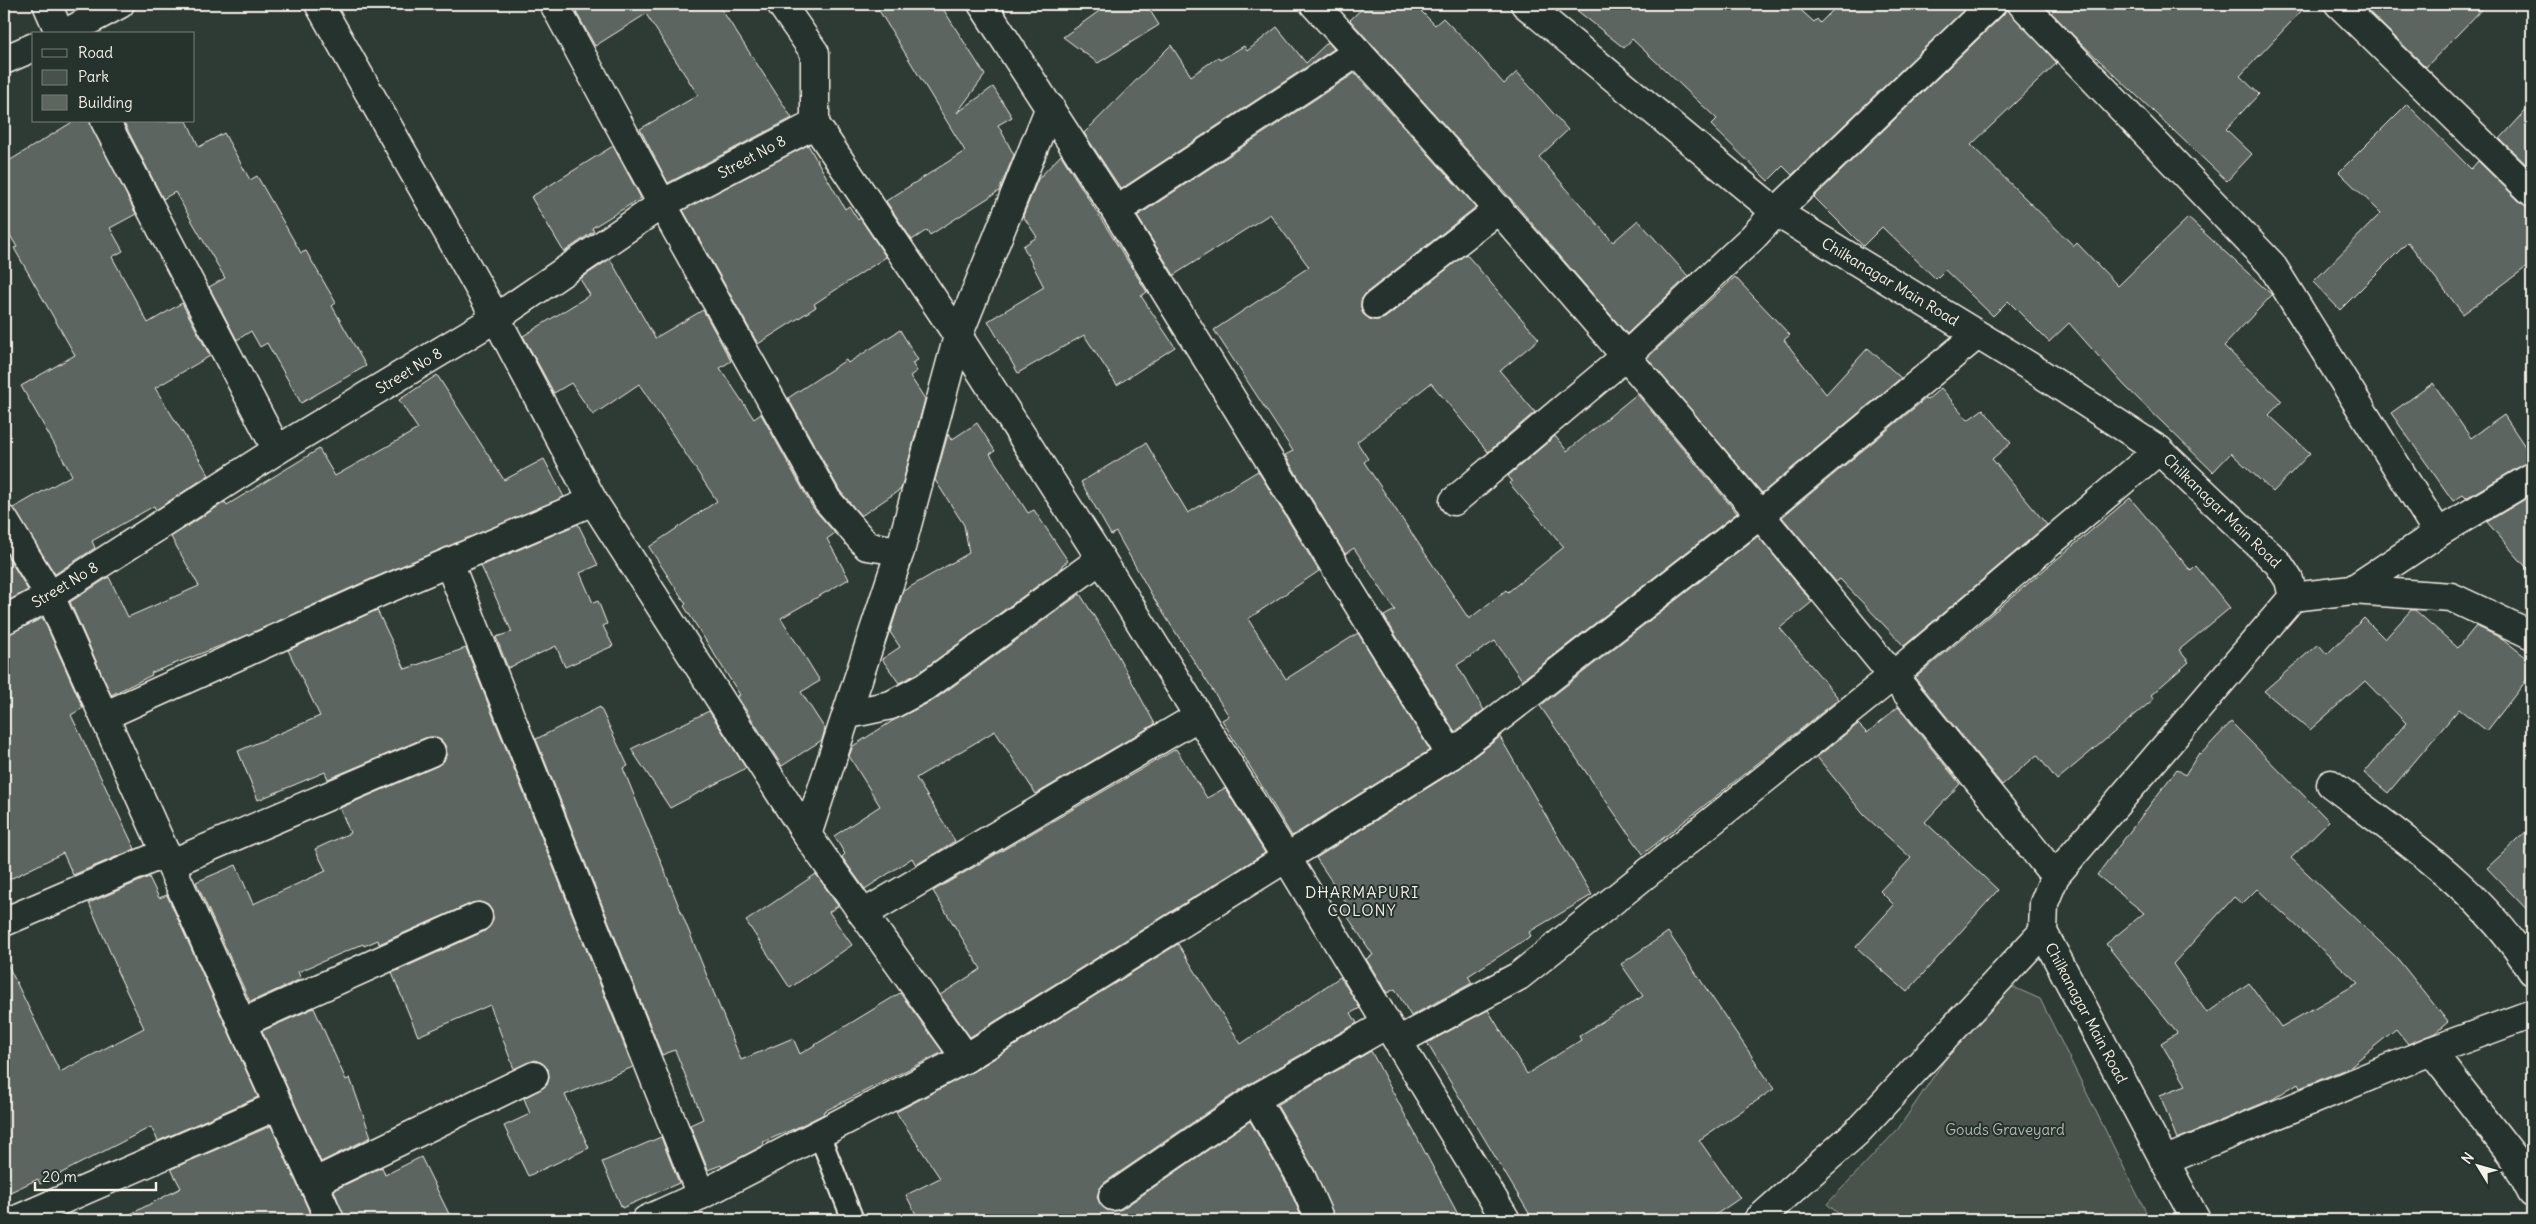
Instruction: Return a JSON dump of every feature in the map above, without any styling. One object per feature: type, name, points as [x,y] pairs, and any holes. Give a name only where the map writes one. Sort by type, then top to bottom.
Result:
[{"type":"street","points":[[47,4],[61,32]]},
{"type":"street","points":[[66,32],[120,4]]},
{"type":"street","points":[[319,4],[496,318],[593,501],[807,835],[966,1058]]},
{"type":"street","points":[[554,4],[662,204],[827,500],[867,546],[900,551]]},
{"type":"street","points":[[781,4],[815,53],[815,124],[958,336],[1101,559],[1286,857],[1506,1220]]},
{"type":"street","points":[[982,4],[1116,211],[1451,755]]},
{"type":"street","points":[[1314,4],[1499,209],[1761,514],[1894,675],[2055,876]]},
{"type":"street","name":"Chilkanagar Main Road","points":[[1525,4],[1776,212],[1977,335],[2159,450],[2278,563],[2289,580],[2293,597],[2055,876],[2044,903],[2043,932],[2164,1161],[2188,1218]]},
{"type":"street","points":[[1454,501],[1626,356],[1753,237],[1776,212],[1992,4]]},
{"type":"street","points":[[2022,4],[2271,264],[2438,533]]},
{"type":"street","points":[[2340,4],[2532,192]]},
{"type":"street","points":[[4,60],[32,48]]},
{"type":"street","points":[[1116,211],[1358,52]]},
{"type":"street","points":[[807,835],[900,551],[958,336],[1050,107]]},
{"type":"street","points":[[106,122],[277,450]]},
{"type":"street","name":"Street No 8","points":[[4,620],[50,596],[277,450],[496,318],[662,204],[815,124]]},
{"type":"street","points":[[1376,305],[1499,209]]},
{"type":"street","points":[[646,1220],[701,1195],[966,1058],[1451,755],[1761,514],[1977,335]]},
{"type":"street","points":[[1113,1196],[1255,1099],[1392,1032],[1519,976],[1894,675],[2159,450]]},
{"type":"street","points":[[2352,590],[2438,533],[2532,477]]},
{"type":"street","points":[[104,716],[448,563],[593,501]]},
{"type":"street","points":[[4,520],[50,596],[330,1220]]},
{"type":"street","points":[[848,714],[891,705],[924,687],[1101,559]]},
{"type":"street","points":[[448,563],[701,1195]]},
{"type":"street","points":[[2293,597],[2352,590],[2451,597],[2532,634]]},
{"type":"street","points":[[863,914],[1199,716]]},
{"type":"street","points":[[4,922],[431,752]]},
{"type":"street","points":[[2331,784],[2454,878],[2516,944],[2532,970]]},
{"type":"street","points":[[242,1023],[478,917]]},
{"type":"street","points":[[1758,1220],[1857,1132],[2043,932]]},
{"type":"street","points":[[2164,1161],[2431,1051],[2532,1014]]},
{"type":"street","points":[[2431,1051],[2512,1155],[2532,1193]]},
{"type":"street","points":[[314,1184],[534,1076]]},
{"type":"street","points":[[1255,1099],[1301,1177],[1320,1220]]},
{"type":"street","points":[[16,1220],[279,1105]]},
{"type":"lane","points":[[819,1134],[853,1220]]},
{"type":"green space","name":"Gouds Graveyard","points":[[2011,986],[2040,999],[2150,1220],[1846,1220],[1827,1204],[1898,1129],[1954,1046]]},
{"type":"building","points":[[588,4],[718,4],[792,118],[668,183],[640,129],[698,95],[646,14],[595,46],[576,12]]},
{"type":"building","points":[[875,4],[940,4],[985,75],[957,113],[993,87],[1012,117],[998,125],[1014,155],[999,191],[930,235],[927,230],[912,240],[886,201],[965,151]]},
{"type":"building","points":[[1109,4],[1146,4],[1159,25],[1098,63],[1063,37]]},
{"type":"building","points":[[1367,4],[1414,4],[1435,25],[1443,18],[1504,84],[1517,72],[1568,130],[1539,157],[1613,242],[1638,220],[1688,276],[1627,334],[1511,199],[1350,20]]},
{"type":"building","points":[[1569,4],[1794,4],[1814,22],[1817,19],[1820,23],[1839,4],[1970,4],[1792,175],[1783,166],[1768,181],[1711,125],[1717,119],[1632,39],[1624,48]]},
{"type":"building","points":[[2043,4],[2308,4],[2240,76],[2259,94],[2226,129],[2252,154],[2227,181],[2080,42]]},
{"type":"building","points":[[2361,4],[2487,4],[2426,67]]},
{"type":"building","points":[[2007,8],[2057,63],[1971,145],[2074,246],[2077,243],[2118,286],[2188,218],[2272,295],[2224,346],[2282,401],[2269,415],[2310,453],[2273,492],[2231,453],[2213,472],[2124,385],[2069,323],[2049,342],[2008,301],[1993,316],[1945,270],[1936,279],[1882,227],[1863,246],[1814,197],[2003,15]]},
{"type":"building","points":[[1277,27],[1306,63],[1328,42],[1334,49],[1121,189],[1084,133],[1171,45],[1191,76],[1218,57],[1220,60],[1244,46],[1247,51]]},
{"type":"building","points":[[1355,73],[1476,207],[1366,293],[1361,300],[1363,314],[1371,320],[1385,318],[1466,254],[1539,339],[1500,371],[1535,412],[1488,452],[1431,383],[1357,442],[1368,459],[1364,462],[1469,619],[1506,590],[1508,592],[1564,547],[1509,483],[1512,481],[1508,476],[1555,436],[1567,451],[1637,394],[1737,513],[1522,680],[1495,641],[1457,665],[1484,710],[1455,732],[1384,616],[1395,610],[1354,548],[1345,554],[1285,455],[1293,451],[1214,330],[1309,267],[1270,214],[1174,275],[1137,216]]},
{"type":"building","points":[[2407,104],[2471,169],[2478,161],[2521,203],[2532,207],[2532,263],[2463,314],[2408,242],[2340,310],[2313,282],[2381,213],[2339,172]]},
{"type":"building","points":[[2532,104],[2532,170],[2500,139]]},
{"type":"building","points":[[72,122],[90,122],[136,214],[110,228],[123,251],[112,257],[148,323],[182,303],[210,356],[155,388],[209,475],[156,510],[154,506],[92,541],[95,548],[55,574],[13,508],[72,475],[21,386],[75,355],[14,248],[17,247],[4,225],[4,164]]},
{"type":"building","points":[[124,122],[187,122],[199,147],[224,133],[250,180],[257,176],[301,253],[306,251],[336,303],[332,306],[366,366],[301,403],[267,343],[260,347],[251,331],[237,340],[209,287],[225,278],[175,192],[163,199]]},
{"type":"building","points":[[808,145],[845,209],[849,206],[858,220],[860,218],[886,257],[814,304],[816,307],[758,344],[683,210]]},
{"type":"building","points":[[613,146],[641,198],[592,228],[594,231],[564,252],[531,197]]},
{"type":"building","points":[[1061,155],[1147,292],[1141,296],[1175,347],[1117,385],[1084,335],[1018,373],[988,321],[1044,287],[1023,246],[1037,237],[1023,216],[1038,179]]},
{"type":"building","points":[[610,259],[655,338],[703,310],[731,361],[720,368],[754,419],[761,414],[813,508],[835,533],[827,539],[849,579],[781,618],[820,681],[801,692],[825,729],[822,740],[782,766],[737,696],[740,695],[684,606],[686,604],[649,547],[717,501],[639,384],[593,415],[571,383],[554,393],[523,336],[590,295],[580,279]]},
{"type":"building","points":[[1735,277],[1790,335],[1784,340],[1826,394],[1868,348],[1901,378],[1762,493],[1647,358]]},
{"type":"building","points":[[900,330],[918,360],[912,363],[917,371],[910,376],[925,399],[901,489],[861,516],[840,491],[788,398],[846,360],[848,363]]},
{"type":"building","points":[[437,375],[504,480],[544,459],[564,497],[364,582],[243,637],[151,673],[152,675],[111,695],[70,602],[109,577],[128,617],[199,586],[171,537],[225,502],[227,505],[319,449],[335,476],[418,429],[399,400]]},
{"type":"building","points":[[2433,383],[2471,438],[2504,415],[2532,457],[2532,461],[2466,498],[2463,495],[2453,501],[2391,413]]},
{"type":"building","points":[[1941,388],[1968,420],[1983,409],[2011,443],[1992,459],[2047,525],[1904,646],[1840,579],[1836,582],[1782,517],[1925,399],[1927,400]]},
{"type":"building","points":[[977,423],[995,451],[990,454],[1028,513],[1034,510],[1068,561],[1062,565],[1063,567],[917,674],[899,683],[882,659],[900,647],[890,632],[903,591],[969,553],[964,525],[935,480],[948,434],[951,440]]},
{"type":"building","points":[[1146,443],[1188,513],[1258,471],[1319,571],[1248,619],[1286,679],[1358,633],[1430,750],[1292,836],[1222,720],[1229,716],[1153,597],[1116,532],[1111,535],[1081,482]]},
{"type":"building","points":[[2532,495],[2532,574],[2487,522]]},
{"type":"building","points":[[2130,498],[2191,571],[2196,566],[2230,608],[2179,650],[2189,662],[2151,695],[2154,699],[2057,780],[2037,755],[2002,785],[1915,678]]},
{"type":"building","points":[[578,524],[598,565],[580,573],[593,603],[598,601],[607,624],[603,626],[613,646],[565,667],[556,646],[508,668],[496,637],[512,632],[481,566]]},
{"type":"building","points":[[1758,536],[1812,602],[1780,628],[1839,699],[1643,854],[1540,706]]},
{"type":"building","points":[[4,550],[28,590],[4,603]]},
{"type":"building","points":[[1080,594],[1111,643],[1155,724],[1036,794],[995,731],[916,778],[955,841],[916,865],[912,858],[865,889],[842,857],[845,854],[834,836],[880,806],[849,756],[853,746],[894,720],[934,700]]},
{"type":"building","points":[[377,610],[405,669],[466,648],[633,1067],[565,1095],[589,1148],[528,1176],[504,1126],[530,1114],[524,1098],[547,1085],[549,1078],[548,1069],[542,1063],[535,1060],[514,1069],[490,1005],[418,1036],[392,973],[485,931],[493,919],[492,911],[488,905],[480,902],[472,903],[379,944],[378,940],[364,946],[363,944],[298,972],[301,979],[250,1002],[196,882],[236,865],[253,904],[326,871],[315,849],[350,833],[340,808],[437,766],[444,761],[447,753],[445,745],[441,740],[433,737],[425,738],[328,779],[325,772],[258,800],[238,751],[320,716],[288,650]]},
{"type":"building","points":[[2411,610],[2415,610],[2458,648],[2476,626],[2503,639],[2532,662],[2532,673],[2487,731],[2459,709],[2388,793],[2364,773],[2406,723],[2365,681],[2310,730],[2264,691],[2318,644],[2327,654],[2364,618],[2385,639]]},
{"type":"building","points":[[43,618],[83,708],[71,715],[135,849],[73,875],[63,853],[4,882],[4,636]]},
{"type":"building","points":[[600,707],[628,766],[623,768],[741,1060],[793,1038],[800,1054],[900,993],[943,1052],[823,1112],[824,1114],[796,1128],[763,1142],[764,1145],[722,1167],[721,1165],[708,1170],[690,1125],[703,1119],[675,1050],[662,1055],[536,739]]},
{"type":"building","points":[[1898,707],[1960,784],[1925,822],[1998,890],[1907,992],[1856,947],[1894,905],[1880,891],[1911,858],[1864,815],[1817,757],[1858,724],[1867,733]]},
{"type":"building","points":[[709,711],[746,768],[670,808],[631,749]]},
{"type":"building","points":[[2231,722],[2329,821],[2291,858],[2397,958],[2448,1022],[2435,1033],[2408,1044],[2396,1029],[2348,1068],[2300,1088],[2298,1083],[2273,1099],[2177,1139],[2160,1095],[2186,1085],[2161,1043],[2177,1033],[2106,944],[2144,913],[2097,875],[2177,769],[2185,775],[2199,753],[2201,754]],"holes":[[[2257,889],[2358,983],[2281,1027],[2249,983],[2207,1013],[2173,964],[2234,897],[2242,904]]]},
{"type":"building","points":[[1500,737],[1592,895],[1529,932],[1531,936],[1468,976],[1472,983],[1411,1016],[1395,989],[1387,993],[1366,959],[1373,955],[1342,908],[1347,904],[1316,858],[1459,768]]},
{"type":"building","points":[[1176,749],[1207,798],[1225,788],[1265,853],[970,1037],[940,995],[981,969],[933,891]]},
{"type":"building","points":[[2532,826],[2532,915],[2487,868]]},
{"type":"building","points":[[816,874],[838,906],[829,912],[852,945],[790,988],[746,921]]},
{"type":"building","points":[[149,877],[159,898],[167,895],[258,1097],[158,1141],[151,1127],[40,1184],[38,1179],[4,1195],[4,957],[60,1072],[144,1028],[116,969],[89,903]]},
{"type":"building","points":[[1668,932],[1774,1089],[1699,1140],[1740,1198],[1708,1220],[1533,1220],[1427,1043],[1488,1010],[1527,1074],[1581,1040],[1579,1036],[1643,996],[1621,964]]},
{"type":"building","points":[[1178,944],[1241,1044],[1340,977],[1360,1008],[1351,1013],[1357,1023],[1246,1086],[1104,1183],[1097,1197],[1100,1204],[1107,1210],[1115,1211],[1122,1209],[1250,1121],[1287,1184],[1303,1220],[919,1220],[906,1195],[940,1178],[896,1112],[974,1071]]},
{"type":"building","points":[[314,1008],[346,1080],[350,1078],[371,1137],[321,1162],[262,1031]]},
{"type":"building","points":[[1371,1051],[1461,1220],[1335,1220],[1315,1171],[1277,1105]]},
{"type":"building","points":[[271,1126],[313,1220],[119,1220],[181,1188],[171,1169]]},
{"type":"building","points":[[661,1137],[679,1183],[622,1208],[602,1162]]},
{"type":"building","points":[[421,1157],[452,1220],[345,1220],[334,1190],[382,1167],[385,1175]]},
{"type":"district","name":"DHARMAPURI COLONY","points":[[1362,901]]}]
